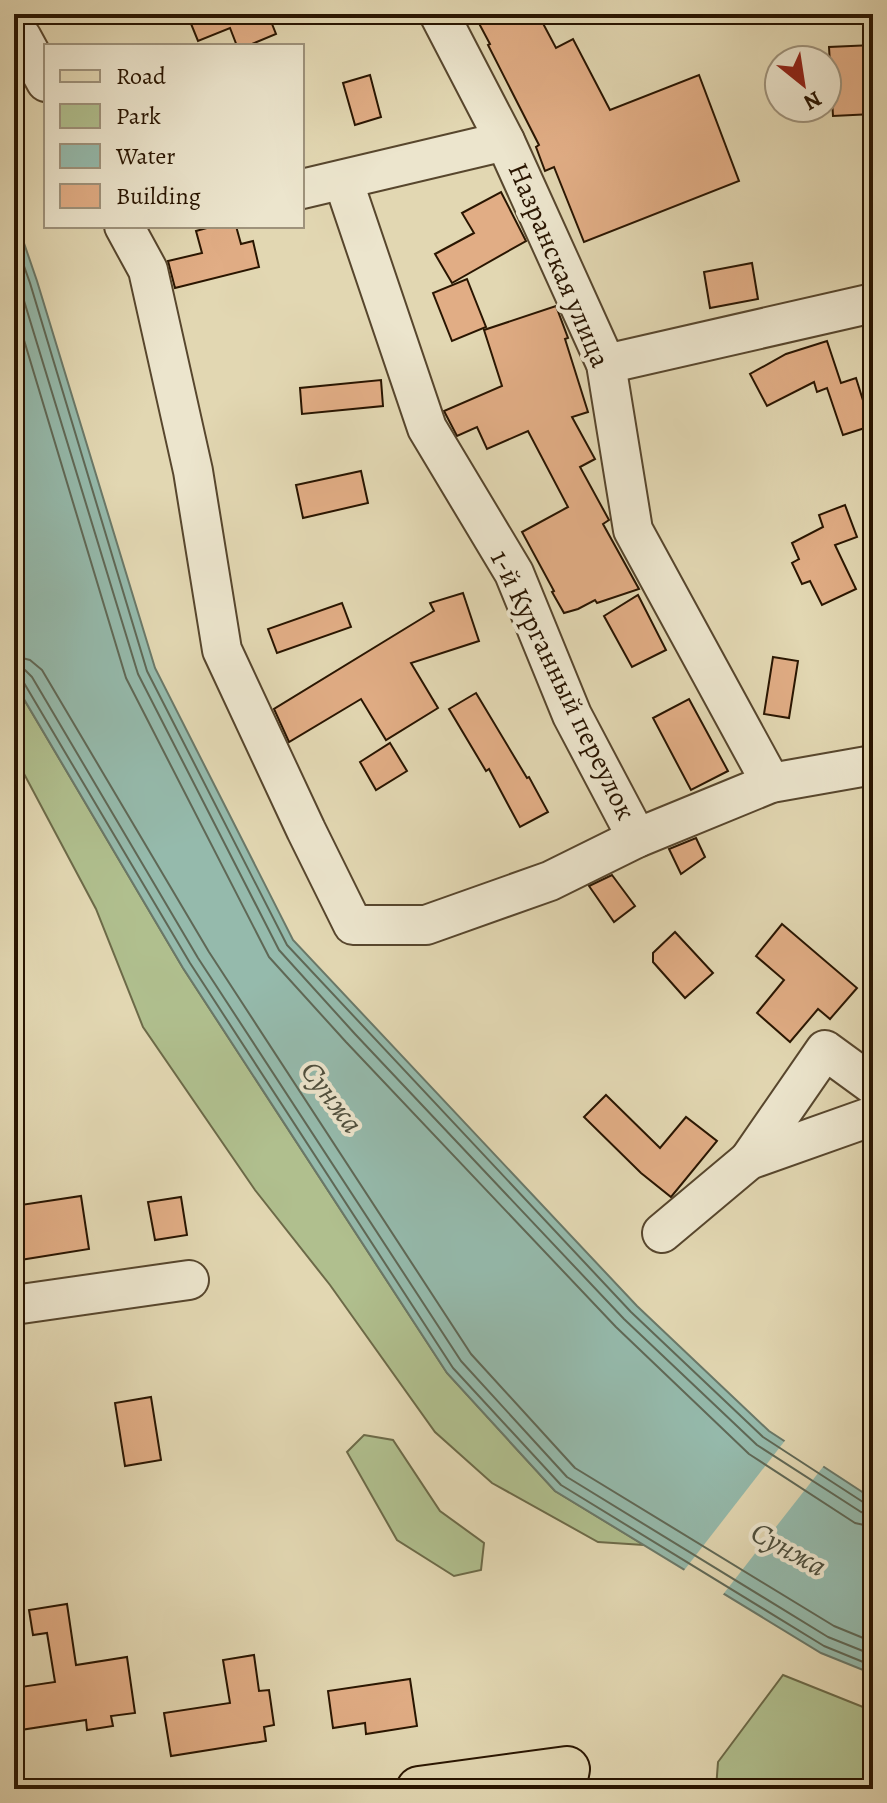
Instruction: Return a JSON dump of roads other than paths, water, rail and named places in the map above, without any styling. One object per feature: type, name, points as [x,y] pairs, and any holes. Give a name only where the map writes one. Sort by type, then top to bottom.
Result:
[{"type":"main road","points":[[419,1789],[565,1779]]},
{"type":"street","name":"Назранская улица","points":[[439,14],[505,141],[606,364],[633,530],[771,783]]},
{"type":"street","points":[[14,27],[44,78]]},
{"type":"street","points":[[304,189],[505,141]]},
{"type":"street","name":"1-й Курганный переулок","points":[[343,180],[427,428],[514,573],[572,715],[637,838]]},
{"type":"street","points":[[131,228],[148,270],[193,471],[222,650],[353,925],[426,925],[550,881],[637,838],[771,783],[873,765]]},
{"type":"street","points":[[606,364],[873,303]]},
{"type":"street","points":[[662,1233],[749,1160],[825,1050],[873,1085]]},
{"type":"street","points":[[749,1160],[873,1116]]},
{"type":"street","points":[[14,1305],[189,1280]]},
{"type":"water","name":"Сунжа","points":[[14,214],[155,668],[293,940],[637,1306],[769,1431],[873,1499],[873,1674],[821,1653],[555,1491],[447,1373],[183,968],[18,689],[14,673]]}]
